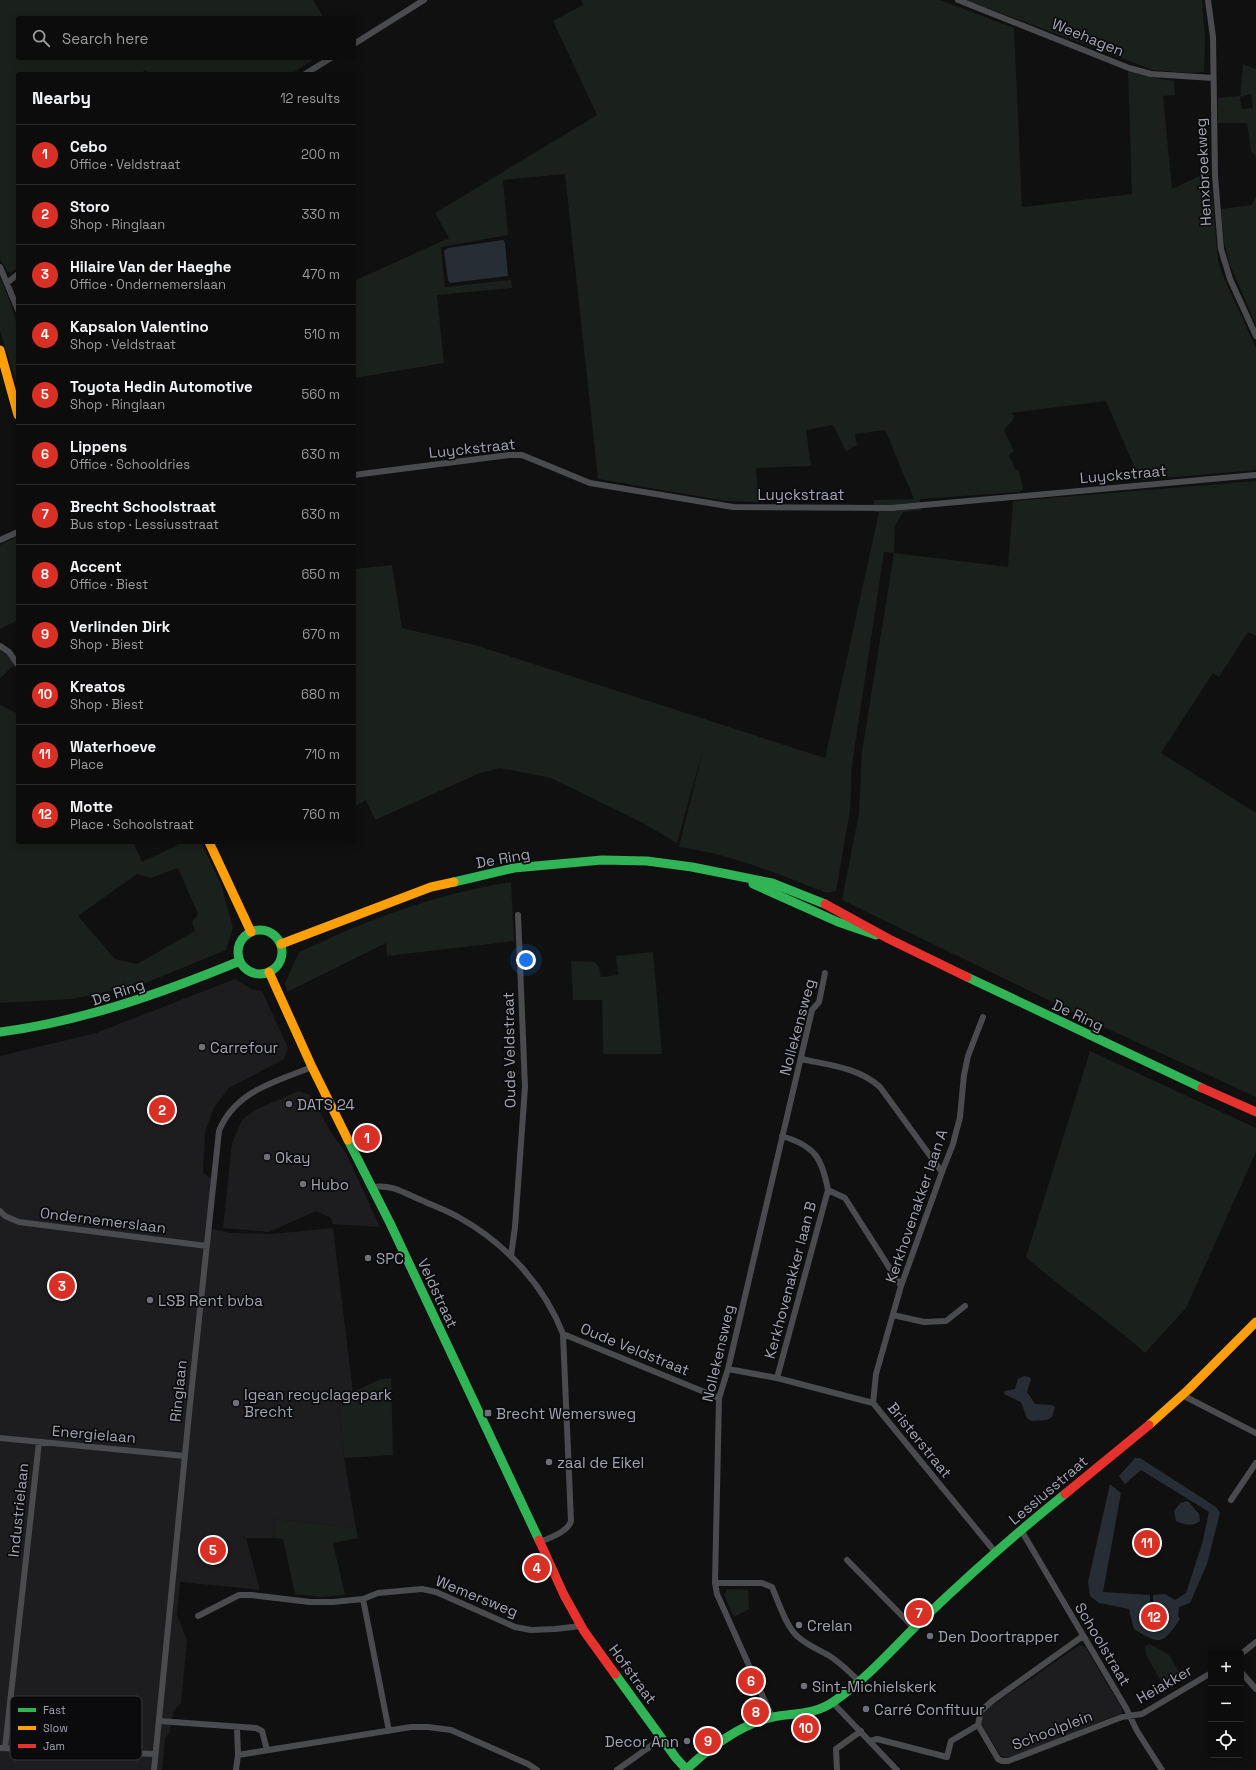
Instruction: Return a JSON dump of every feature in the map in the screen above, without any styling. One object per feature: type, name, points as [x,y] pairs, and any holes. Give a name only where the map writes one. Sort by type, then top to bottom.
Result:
[{"type":"main road","points":[[0,350],[16,408]]},
{"type":"main road","points":[[210,844],[251,932]]},
{"type":"main road","name":"De Ring","points":[[281,944],[416,892],[468,878],[514,868],[602,860],[647,861],[692,867],[739,878],[772,883],[834,908],[889,939],[1167,1072],[1256,1112]]},
{"type":"main road","points":[[264,931],[270,933],[281,944],[282,956],[280,963],[269,972],[256,974],[250,972],[244,968],[240,961],[238,948],[241,942],[251,932],[264,931]]},
{"type":"main road","name":"De Ring","points":[[0,1032],[86,1017],[160,992],[240,961]]},
{"type":"main road","name":"Veldstraat","points":[[269,972],[312,1067],[373,1187],[564,1595],[581,1626]]},
{"type":"main road","name":"Lessiusstraat","points":[[686,1770],[694,1761],[735,1734],[760,1721],[772,1717],[803,1714],[819,1710],[833,1702],[859,1681],[914,1628],[1022,1530],[1145,1428],[1182,1395],[1256,1322]]},
{"type":"main road","name":"Hofstraat","points":[[581,1626],[686,1770]]},
{"type":"street","points":[[356,43],[424,0]]},
{"type":"street","name":"Weehagen","points":[[958,0],[1129,68],[1151,74],[1213,78]]},
{"type":"street","name":"Henxbroekweg","points":[[1208,0],[1213,37],[1215,176],[1221,249],[1230,279],[1256,336]]},
{"type":"street","points":[[309,72],[328,60]]},
{"type":"street","points":[[0,267],[16,305]]},
{"type":"street","points":[[7,283],[16,276]]},
{"type":"street","name":"Luyckstraat","points":[[356,475],[509,455],[522,455],[590,483],[708,504],[733,507],[883,508],[1256,475]]},
{"type":"street","points":[[0,540],[16,533]]},
{"type":"street","points":[[0,646],[9,652],[16,662]]},
{"type":"street","name":"Oude Veldstraat","points":[[511,1256],[515,1228],[525,1088],[518,915]]},
{"type":"street","name":"Nollekensweg","points":[[772,1717],[717,1594],[715,1583],[719,1398],[728,1369],[812,1010],[819,1002],[825,973]]},
{"type":"street","name":"Kerkhovenakker laan A","points":[[873,1403],[876,1374],[901,1286],[953,1144],[960,1116],[964,1075],[968,1056],[983,1018]]},
{"type":"street","points":[[801,1059],[846,1069],[869,1077],[880,1086],[942,1172]]},
{"type":"street","name":"Ringlaan","points":[[154,1770],[219,1131],[231,1108],[245,1096],[312,1067]]},
{"type":"street","points":[[782,1136],[799,1141],[811,1149],[818,1157],[824,1169],[828,1190],[845,1198],[901,1286]]},
{"type":"street","name":"Oude Veldstraat","points":[[373,1187],[387,1186],[460,1218],[492,1240],[511,1256],[537,1286],[556,1315],[563,1334],[571,1521],[570,1525],[540,1542]]},
{"type":"street","name":"Kerkhovenakker laan B","points":[[777,1378],[828,1190]]},
{"type":"street","name":"Ondernemerslaan","points":[[0,1211],[5,1216],[19,1222],[207,1246]]},
{"type":"street","points":[[893,1315],[924,1322],[946,1321],[965,1306]]},
{"type":"street","name":"Oude Veldstraat","points":[[563,1334],[719,1398]]},
{"type":"street","name":"Bristerstraat","points":[[728,1369],[777,1378],[873,1403],[996,1553]]},
{"type":"street","points":[[1182,1395],[1256,1433]]},
{"type":"street","name":"Energielaan","points":[[0,1438],[185,1456]]},
{"type":"street","name":"Industrielaan","points":[[3,1748],[39,1442]]},
{"type":"street","points":[[1231,1500],[1256,1463]]},
{"type":"street","name":"Schoolstraat","points":[[1022,1530],[1162,1770]]},
{"type":"street","points":[[847,1560],[914,1628]]},
{"type":"street","points":[[715,1583],[762,1583],[772,1587],[791,1628],[796,1635],[810,1647],[840,1663],[859,1681]]},
{"type":"street","name":"Wemersweg","points":[[198,1616],[239,1595],[310,1602],[333,1602],[363,1599],[378,1593],[422,1589],[436,1592],[515,1627],[531,1630],[581,1626]]},
{"type":"street","points":[[363,1599],[389,1731]]},
{"type":"street","points":[[870,1741],[878,1739],[947,1757],[951,1742],[978,1725],[981,1711],[985,1706],[1083,1636]]},
{"type":"street","points":[[1244,1652],[1256,1642]]},
{"type":"street","name":"Heiakker","points":[[1130,1716],[1142,1714],[1208,1674]]},
{"type":"street","points":[[1244,1675],[1256,1689]]},
{"type":"street","points":[[833,1702],[897,1770]]},
{"type":"street","name":"Schoolplein","points":[[978,1725],[998,1758],[1002,1761],[1008,1761],[1130,1716]]},
{"type":"street","points":[[159,1722],[256,1728],[262,1730],[267,1750]]},
{"type":"street","points":[[238,1755],[428,1726],[451,1730],[528,1764],[537,1770]]},
{"type":"street","points":[[236,1770],[238,1755],[237,1728]]},
{"type":"street","points":[[837,1770],[836,1750],[861,1731]]},
{"type":"street","points":[[617,1770],[662,1738]]},
{"type":"street","points":[[142,1753],[155,1754]]},
{"type":"shaded area","points":[[0,0],[313,0],[323,16],[16,16],[16,60],[313,60],[294,72],[148,72],[146,70],[142,72],[16,72],[16,268],[10,273],[7,271],[0,259]]},
{"type":"shaded area","points":[[581,0],[940,0],[1014,28],[1022,207],[1132,194],[1128,71],[1174,81],[1175,95],[1163,96],[1172,189],[1210,171],[1218,261],[1224,278],[1256,348],[1256,470],[1140,480],[1106,401],[1011,413],[1014,416],[1013,420],[1004,430],[1014,451],[1009,455],[1015,469],[1019,471],[1023,489],[1019,492],[920,499],[921,510],[903,512],[895,526],[894,553],[884,552],[852,765],[850,810],[836,891],[827,893],[773,872],[717,854],[679,847],[704,746],[677,843],[641,822],[551,778],[500,768],[480,773],[375,820],[366,800],[356,806],[356,569],[392,565],[402,628],[475,645],[825,758],[879,512],[874,512],[874,500],[914,499],[885,430],[855,434],[857,445],[846,451],[833,425],[806,430],[811,466],[756,468],[759,502],[726,501],[598,479],[565,174],[503,180],[508,235],[441,247],[445,287],[511,280],[512,288],[437,295],[444,363],[356,378],[356,280],[449,238],[435,213],[597,115],[553,21],[583,5]]},
{"type":"shaded area","points":[[966,0],[1202,0],[1205,38],[1204,72],[1189,73],[1153,70]]},
{"type":"shaded area","points":[[1243,64],[1256,69],[1256,159],[1255,155],[1251,152],[1247,123],[1218,123],[1218,98],[1240,96]],"holes":[[[1251,94],[1253,108],[1242,109],[1240,97]]]},
{"type":"shaded area","points":[[1256,197],[1256,325],[1230,265],[1224,241],[1221,209],[1252,205]]},
{"type":"shaded area","points":[[503,240],[505,243],[508,276],[450,283],[448,280],[444,251],[448,248]]},
{"type":"shaded area","points":[[0,278],[11,304],[16,321],[16,382],[0,330]]},
{"type":"shaded area","points":[[1256,481],[1256,636],[1248,632],[1219,677],[1213,673],[1161,753],[1256,813],[1256,1097],[1106,1028],[842,900],[859,813],[862,752],[894,553],[1008,567],[1013,501]]},
{"type":"shaded area","points":[[16,537],[16,621],[0,629],[0,545]]},
{"type":"shaded area","points":[[0,649],[8,656],[14,665],[0,678]]},
{"type":"shaded area","points":[[0,705],[16,713],[16,844],[134,844],[142,862],[180,844],[202,844],[221,884],[233,928],[226,950],[143,984],[72,999],[0,1003]],"holes":[[[178,868],[198,914],[192,922],[195,931],[137,964],[115,959],[78,916],[137,874],[151,878]]]},
{"type":"shaded area","points":[[511,882],[514,941],[387,956],[386,943],[287,992],[285,983],[299,952],[360,925],[397,911],[445,896]]},
{"type":"shaded area","points":[[653,952],[662,1054],[603,1054],[602,1000],[573,1000],[571,961],[595,962],[599,967],[601,977],[618,975],[616,956]]},
{"type":"shaded area","points":[[235,979],[252,989],[262,991],[288,1048],[284,1059],[229,1088],[214,1107],[205,1132],[203,1173],[213,1179],[208,1228],[230,1233],[272,1234],[333,1228],[353,1392],[338,1391],[344,1458],[356,1528],[275,1519],[274,1538],[246,1538],[260,1590],[180,1582],[177,1615],[187,1640],[181,1703],[173,1712],[170,1732],[165,1738],[162,1770],[0,1770],[0,1056],[96,1033]]},
{"type":"shaded area","points":[[1090,1051],[1256,1128],[1256,1152],[1186,1308],[1145,1353],[1116,1328],[1055,1282],[1026,1257]]},
{"type":"shaded area","points":[[299,1091],[310,1095],[332,1134],[346,1153],[380,1227],[333,1224],[331,1218],[316,1211],[269,1232],[223,1228],[232,1143],[243,1119],[255,1110]]},
{"type":"shaded area","points":[[1024,1376],[1031,1379],[1027,1392],[1035,1404],[1052,1405],[1055,1407],[1052,1417],[1047,1420],[1031,1421],[1027,1418],[1021,1402],[1004,1394],[1005,1391],[1015,1389],[1018,1379]]},
{"type":"shaded area","points":[[391,1378],[393,1455],[344,1458],[338,1390],[353,1392],[381,1379]]},
{"type":"shaded area","points":[[1135,1458],[1140,1458],[1216,1507],[1220,1513],[1207,1564],[1190,1603],[1179,1607],[1178,1616],[1180,1619],[1169,1634],[1160,1640],[1149,1638],[1134,1629],[1129,1609],[1099,1603],[1090,1596],[1088,1582],[1110,1484],[1121,1493],[1103,1592],[1150,1595],[1150,1602],[1142,1610],[1141,1617],[1145,1624],[1154,1631],[1163,1627],[1166,1620],[1164,1611],[1159,1603],[1153,1603],[1153,1595],[1165,1594],[1175,1600],[1186,1593],[1202,1544],[1209,1512],[1141,1470],[1125,1484],[1119,1476]]},
{"type":"shaded area","points":[[1188,1501],[1199,1514],[1200,1521],[1191,1525],[1176,1521],[1174,1511],[1180,1503]]},
{"type":"shaded area","points":[[275,1519],[356,1528],[358,1538],[333,1543],[345,1595],[320,1597],[295,1594],[283,1539],[274,1538]]},
{"type":"shaded area","points":[[727,1589],[748,1590],[749,1609],[734,1617],[724,1595]]},
{"type":"shaded area","points":[[1150,1644],[1169,1655],[1184,1680],[1166,1690],[1146,1655],[1145,1646]]},
{"type":"shaded area","points":[[1081,1645],[1086,1648],[1122,1709],[1122,1713],[1079,1730],[1077,1733],[1008,1758],[1001,1756],[981,1722],[984,1713],[987,1709]]},
{"type":"traffic: fast","points":[[454,882],[514,868],[602,860],[647,861],[692,867],[772,883],[825,904]]},
{"type":"traffic: fast","points":[[753,884],[838,922],[876,935]]},
{"type":"traffic: fast","points":[[260,930],[272,934],[278,940],[282,952],[278,964],[272,970],[260,974],[248,970],[242,964],[238,952],[242,940],[248,934],[260,930]]},
{"type":"traffic: fast","points":[[0,1032],[62,1021],[92,1013],[152,995],[240,961]]},
{"type":"traffic: fast","points":[[967,977],[1202,1088]]},
{"type":"traffic: fast","points":[[348,1140],[390,1223],[539,1540]]},
{"type":"traffic: fast","points":[[686,1770],[704,1754],[726,1738],[750,1725],[773,1717],[804,1713],[819,1709],[833,1702],[868,1673],[974,1571],[1065,1494]]},
{"type":"traffic: fast","points":[[615,1674],[676,1758],[686,1769]]},
{"type":"traffic: slow","points":[[0,350],[16,408]]},
{"type":"traffic: slow","points":[[210,844],[251,932]]},
{"type":"traffic: slow","points":[[281,944],[431,887],[454,882]]},
{"type":"traffic: slow","points":[[269,972],[312,1067],[348,1140]]},
{"type":"traffic: slow","points":[[1149,1425],[1189,1389],[1256,1322]]},
{"type":"traffic: jam","points":[[825,904],[889,939],[967,977]]},
{"type":"traffic: jam","points":[[1202,1088],[1256,1112]]},
{"type":"traffic: jam","points":[[1065,1494],[1149,1425]]},
{"type":"traffic: jam","points":[[539,1540],[564,1595],[584,1631],[615,1674]]},
{"type":"place","name":"Carrefour","points":[[202,1047]]},
{"type":"place","name":"DATS 24","points":[[289,1104]]},
{"type":"place","name":"Storo","points":[[162,1110]]},
{"type":"place","name":"Cebo","points":[[367,1138]]},
{"type":"place","name":"Okay","points":[[267,1157]]},
{"type":"place","name":"Hubo","points":[[303,1184]]},
{"type":"place","name":"SPC","points":[[368,1258]]},
{"type":"place","name":"Hilaire Van der Haeghe","points":[[62,1286]]},
{"type":"place","name":"LSB Rent bvba","points":[[150,1300]]},
{"type":"place","name":"Igean recyclagepark Brecht","points":[[236,1403]]},
{"type":"place","name":"Brecht Wemersweg","points":[[488,1413]]},
{"type":"place","name":"zaal de Eikel","points":[[549,1462]]},
{"type":"place","name":"Waterhoeve","points":[[1147,1543]]},
{"type":"place","name":"Toyota Hedin Automotive","points":[[213,1550]]},
{"type":"place","name":"Kapsalon Valentino","points":[[537,1568]]},
{"type":"place","name":"Brecht Schoolstraat","points":[[919,1613]]},
{"type":"place","name":"Motte","points":[[1154,1617]]},
{"type":"place","name":"Crelan","points":[[799,1625]]},
{"type":"place","name":"Den Doortrapper","points":[[930,1636]]},
{"type":"place","name":"Lippens","points":[[751,1681]]},
{"type":"place","name":"Sint-Michielskerk","points":[[804,1686]]},
{"type":"place","name":"Carré Confituur","points":[[866,1709]]},
{"type":"place","name":"Accent","points":[[756,1712]]},
{"type":"place","name":"Kreatos","points":[[806,1728]]},
{"type":"place","name":"Decor Ann","points":[[687,1741]]},
{"type":"place","name":"Verlinden Dirk","points":[[708,1741]]}]
